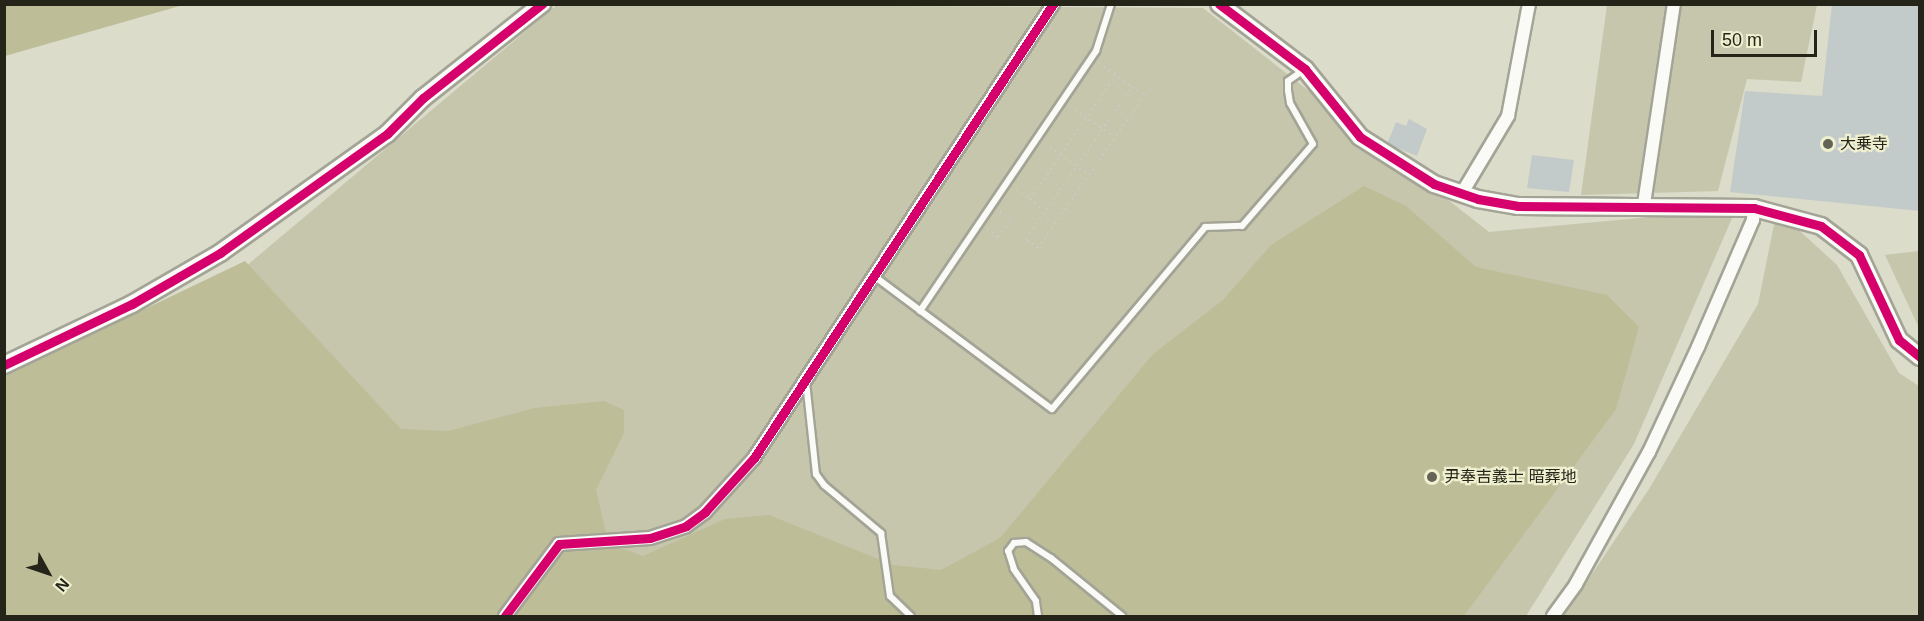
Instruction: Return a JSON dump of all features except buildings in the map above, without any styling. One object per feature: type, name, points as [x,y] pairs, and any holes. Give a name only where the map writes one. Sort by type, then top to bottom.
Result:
[{"type":"street","points":[[4,365],[132,304],[212,259],[369,148],[423,98],[542,4]]},
{"type":"street","points":[[505,616],[559,544],[650,538],[686,526],[705,512],[754,458],[1053,4]]},
{"type":"street","points":[[1219,4],[1305,69],[1360,137],[1407,170],[1462,193],[1518,206],[1644,204],[1754,208],[1821,226],[1859,255],[1899,340],[1920,357]]},
{"type":"street","points":[[1462,193],[1508,116],[1529,4]]},
{"type":"street","points":[[1644,204],[1674,4]]},
{"type":"street","points":[[1553,616],[1576,584],[1649,452],[1717,305],[1753,220],[1754,208]]},
{"type":"lane","points":[[920,311],[1092,58],[1111,4]]},
{"type":"lane","points":[[874,276],[1052,409],[1205,227],[1242,226],[1313,144],[1290,103],[1288,91],[1288,81],[1305,69]]},
{"type":"lane","points":[[806,380],[816,474],[824,485],[881,532],[890,596],[911,616]]},
{"type":"lane","points":[[1038,616],[1036,601],[1014,569],[1008,551],[1014,543],[1026,542],[1051,558],[1122,616]]},
{"type":"path","points":[[1092,58],[1145,96],[1038,248],[1026,239],[1132,87]]},
{"type":"path","points":[[1030,199],[1116,75]]},
{"type":"path","points":[[1063,101],[1115,138]]},
{"type":"path","points":[[1037,139],[1089,175]]},
{"type":"path","points":[[1007,184],[1046,211]]},
{"type":"path","points":[[980,224],[988,230],[998,237],[1011,220],[1001,212],[988,230]]},
{"type":"green space","points":[[5,4],[183,4],[183,5],[5,56]]},
{"type":"green space","points":[[558,4],[1203,8],[1489,232],[1736,209],[1634,444],[1526,616],[356,616],[245,267]]},
{"type":"green space","points":[[1607,5],[1817,5],[1801,82],[1747,79],[1718,191],[1581,195]]},
{"type":"green space","points":[[1364,186],[1406,206],[1476,267],[1607,295],[1639,327],[1616,409],[1464,616],[5,616],[5,376],[245,261],[401,429],[448,431],[535,408],[604,401],[624,410],[624,433],[596,490],[606,533],[621,548],[643,556],[725,519],[769,515],[893,565],[941,570],[1000,538],[1153,354],[1223,300],[1271,245]]},
{"type":"green space","points":[[1777,210],[1837,265],[1899,373],[1919,386],[1919,616],[1564,616],[1649,489],[1758,304]]},
{"type":"green space","points":[[1920,251],[1919,328],[1885,255]]},
{"type":"cycle path","points":[[4,365],[132,304],[220,253],[387,134],[423,98],[542,4]]},
{"type":"cycle path","points":[[505,616],[559,544],[650,538],[686,526],[705,512],[754,458],[1053,4]]},
{"type":"cycle path","points":[[1219,4],[1305,69],[1360,137],[1434,184],[1478,199],[1518,206],[1754,208],[1821,226],[1859,255],[1899,340],[1920,357]]},
{"type":"place","name":"大乗寺","points":[[1828,144]]},
{"type":"place","name":"尹奉吉義士 暗葬地","points":[[1432,477]]}]
